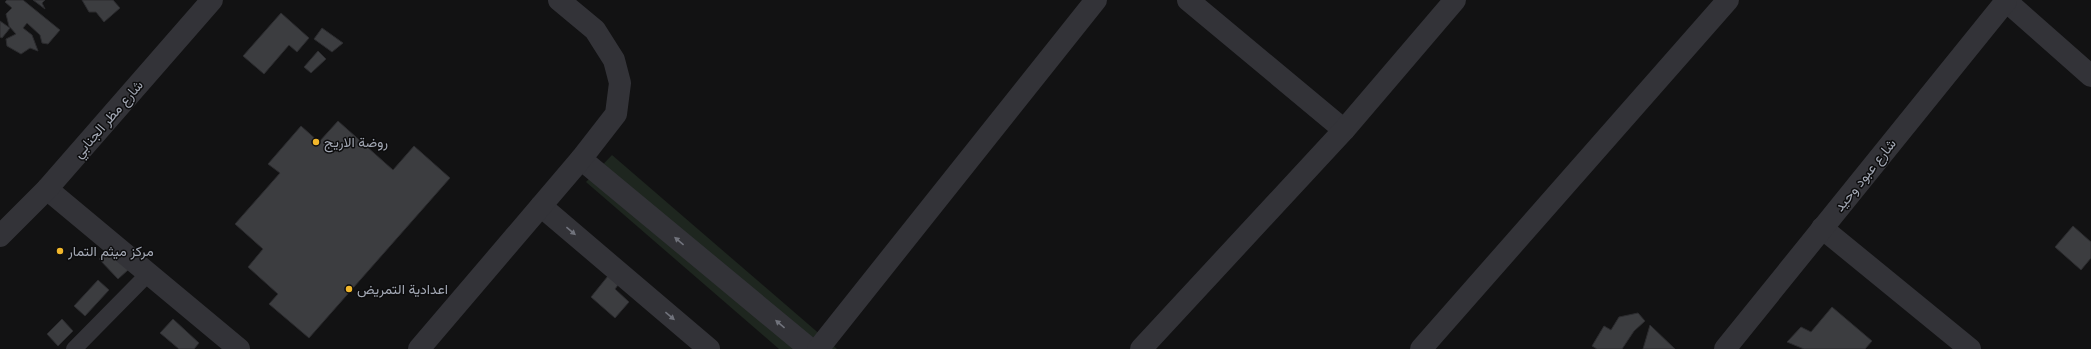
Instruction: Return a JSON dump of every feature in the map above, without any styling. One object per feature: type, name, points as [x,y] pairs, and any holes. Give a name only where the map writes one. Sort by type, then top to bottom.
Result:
[{"type":"street","name":"شارع مظر الجنابي","points":[[0,236],[47,189],[212,0]]},
{"type":"street","points":[[419,349],[581,159],[616,114],[620,83],[614,60],[594,30],[559,0]]},
{"type":"street","points":[[818,349],[1096,0]]},
{"type":"street","points":[[1188,0],[1344,130]]},
{"type":"street","points":[[1141,349],[1344,130],[1455,0]]},
{"type":"street","points":[[1421,349],[1728,0]]},
{"type":"street","points":[[2005,1],[2091,76]]},
{"type":"street","name":"شارع عبود وحيد","points":[[1726,349],[2005,1]]},
{"type":"street","points":[[581,159],[810,349]]},
{"type":"street","points":[[47,189],[239,349]]},
{"type":"street","points":[[541,206],[709,349]]},
{"type":"street","points":[[1822,228],[1970,349]]},
{"type":"lane","points":[[74,349],[148,274]]},
{"type":"shaded area","points":[[612,155],[837,349],[779,349],[586,182]]},
{"type":"building","points":[[7,0],[23,0],[60,30],[48,44],[42,43],[40,35],[27,23],[23,28],[32,35],[38,51],[30,48],[21,54],[7,46],[6,39],[16,34],[9,26],[6,14],[12,8],[5,2]]},
{"type":"building","points":[[33,0],[45,0],[42,3],[45,9]]},
{"type":"building","points":[[82,0],[113,0],[120,8],[104,22],[96,12],[89,12]]},
{"type":"building","points":[[281,13],[309,38],[297,52],[289,45],[264,74],[243,56]]},
{"type":"building","points":[[0,21],[10,28],[2,38],[0,37]]},
{"type":"building","points":[[322,28],[343,43],[332,52],[314,39]]},
{"type":"building","points":[[318,51],[326,59],[311,73],[304,67]]},
{"type":"building","points":[[338,121],[393,170],[414,146],[450,178],[309,338],[269,304],[278,294],[248,267],[263,249],[235,224],[280,173],[268,164],[301,126],[319,142]]},
{"type":"building","points":[[2073,226],[2091,242],[2091,258],[2081,270],[2055,247]]},
{"type":"building","points":[[109,250],[128,270],[118,279],[99,259]]},
{"type":"building","points":[[608,276],[618,285],[615,289],[629,302],[615,318],[591,297]]},
{"type":"building","points":[[98,280],[109,290],[85,316],[74,306]]},
{"type":"building","points":[[1832,307],[1872,341],[1865,349],[1804,349],[1787,342],[1801,327],[1811,332]]},
{"type":"building","points":[[1638,313],[1645,321],[1634,331],[1622,349],[1597,349],[1592,346],[1604,326],[1611,330],[1619,317]]},
{"type":"building","points":[[62,319],[73,331],[58,346],[47,334]]},
{"type":"building","points":[[173,319],[199,343],[194,349],[179,349],[160,333]]},
{"type":"building","points":[[1650,325],[1675,349],[1643,349]]},
{"type":"place","name":"روضة الاريج","points":[[316,142]]},
{"type":"place","name":"مركز ميثم التمار","points":[[60,251]]},
{"type":"place","name":"اعدادية التمريض","points":[[349,289]]}]
